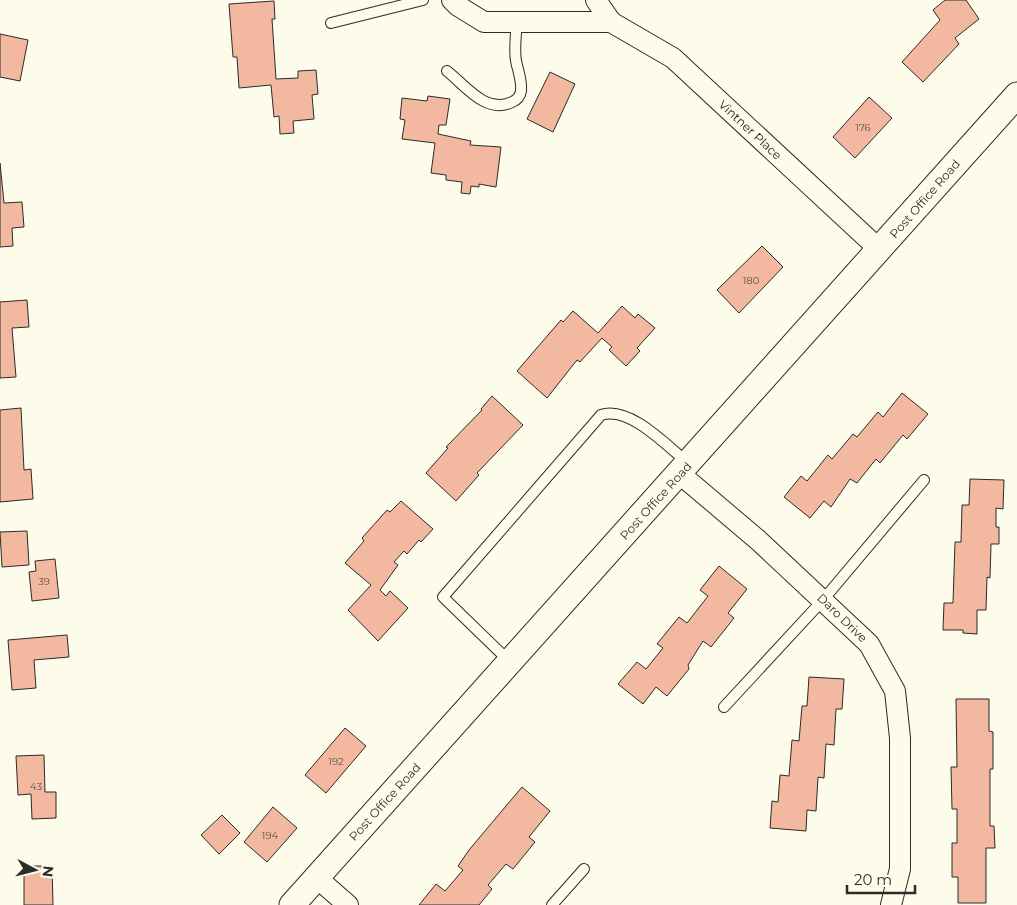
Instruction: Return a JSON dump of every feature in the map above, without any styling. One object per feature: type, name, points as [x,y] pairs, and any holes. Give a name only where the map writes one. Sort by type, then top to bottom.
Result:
[{"type":"street","points":[[452,0],[484,22],[611,22]]},
{"type":"street","name":"Vintner Place","points":[[596,0],[611,22],[673,58],[880,250]]},
{"type":"street","name":"Post Office Road","points":[[292,905],[1017,95]]},
{"type":"street","name":"Daro Drive","points":[[684,469],[869,644],[895,690],[900,738],[900,869],[891,905]]},
{"type":"street","points":[[317,878],[348,905]]},
{"type":"lane","points":[[331,23],[423,0]]},
{"type":"lane","points":[[447,71],[473,95],[488,104],[507,104],[517,100],[521,93],[521,78],[516,59],[516,22]]},
{"type":"lane","points":[[510,662],[442,597],[601,415],[610,411],[625,415],[641,425],[684,469]]},
{"type":"lane","points":[[724,707],[823,600],[924,480]]},
{"type":"lane","points":[[552,905],[584,869]]},
{"type":"building","points":[[945,0],[966,0],[979,19],[955,38],[959,44],[923,82],[902,62],[940,20],[933,10]]},
{"type":"building","points":[[274,1],[275,19],[272,19],[276,79],[298,78],[298,71],[316,70],[318,94],[312,95],[314,119],[293,121],[294,133],[280,134],[279,116],[274,117],[271,85],[239,88],[237,57],[233,57],[229,4]]},
{"type":"building","points":[[0,34],[28,40],[20,81],[0,77]]},
{"type":"building","points":[[550,72],[575,84],[553,132],[527,119]]},
{"type":"building","points":[[428,96],[450,99],[446,125],[439,125],[438,134],[471,141],[470,145],[501,147],[496,187],[479,184],[479,187],[471,186],[470,194],[461,193],[462,182],[446,180],[446,175],[431,173],[435,143],[402,139],[405,120],[400,119],[402,98],[427,101]]},
{"type":"building","points":[[869,97],[892,118],[855,158],[833,137]]},
{"type":"building","points":[[0,163],[4,203],[22,202],[24,227],[12,228],[13,246],[0,247]]},
{"type":"building","points":[[762,246],[783,267],[739,313],[717,290]]},
{"type":"building","points":[[27,300],[29,327],[12,328],[16,377],[0,378],[0,302]]},
{"type":"building","points":[[622,306],[635,318],[638,314],[655,328],[637,348],[640,351],[626,366],[609,350],[612,347],[602,338],[580,362],[577,360],[547,398],[517,371],[561,320],[563,322],[573,311],[598,333]]},
{"type":"building","points":[[902,393],[928,414],[907,439],[903,435],[880,463],[876,459],[857,483],[850,479],[831,507],[824,501],[810,518],[784,497],[801,476],[807,481],[828,455],[832,459],[853,434],[857,437],[878,412],[883,417]]},
{"type":"building","points":[[492,396],[523,425],[477,473],[479,475],[456,501],[426,473],[448,448],[446,447],[482,410]]},
{"type":"building","points":[[21,408],[24,470],[31,469],[33,499],[0,502],[0,410]]},
{"type":"building","points":[[970,479],[1004,480],[1003,509],[996,508],[996,527],[999,527],[999,544],[991,544],[990,578],[987,577],[986,610],[977,610],[977,634],[963,633],[963,630],[943,630],[944,603],[953,603],[955,542],[961,542],[962,505],[969,505]]},
{"type":"building","points":[[401,501],[433,529],[421,542],[419,540],[407,554],[404,551],[394,562],[398,565],[380,590],[386,596],[390,591],[408,608],[378,641],[348,610],[371,585],[345,563],[364,541],[362,538],[387,510],[390,512]]},
{"type":"building","points":[[27,531],[29,565],[2,567],[0,532]]},
{"type":"building","points":[[55,559],[59,598],[32,601],[29,572],[36,571],[35,561]]},
{"type":"building","points":[[719,566],[747,589],[728,613],[734,618],[711,647],[703,641],[688,665],[689,669],[667,696],[656,687],[643,704],[618,684],[637,662],[646,669],[663,648],[657,644],[679,617],[687,623],[708,596],[700,590]]},
{"type":"building","points":[[67,635],[69,657],[34,660],[36,688],[12,690],[8,640]]},
{"type":"building","points":[[809,677],[844,679],[842,709],[836,709],[834,745],[826,744],[824,778],[818,777],[816,811],[807,810],[806,831],[770,828],[772,801],[778,802],[780,775],[789,776],[792,740],[799,741],[802,706],[807,706]]},
{"type":"building","points":[[956,699],[989,699],[989,731],[993,732],[993,769],[990,769],[990,826],[994,826],[995,848],[986,848],[986,903],[958,903],[958,877],[952,877],[952,843],[957,843],[957,809],[952,809],[951,767],[957,767]]},
{"type":"building","points":[[345,728],[366,746],[326,793],[305,775]]},
{"type":"building","points":[[44,755],[45,792],[56,792],[56,818],[32,819],[31,794],[18,795],[16,756]]},
{"type":"building","points":[[522,787],[550,811],[529,837],[535,842],[513,869],[506,864],[488,885],[492,889],[479,905],[419,905],[436,884],[445,891],[463,870],[458,866],[469,850]]},
{"type":"building","points":[[273,807],[297,828],[267,862],[244,842]]},
{"type":"building","points":[[222,815],[240,833],[219,854],[201,835]]},
{"type":"building","points":[[24,866],[52,866],[53,905],[24,905]]}]
